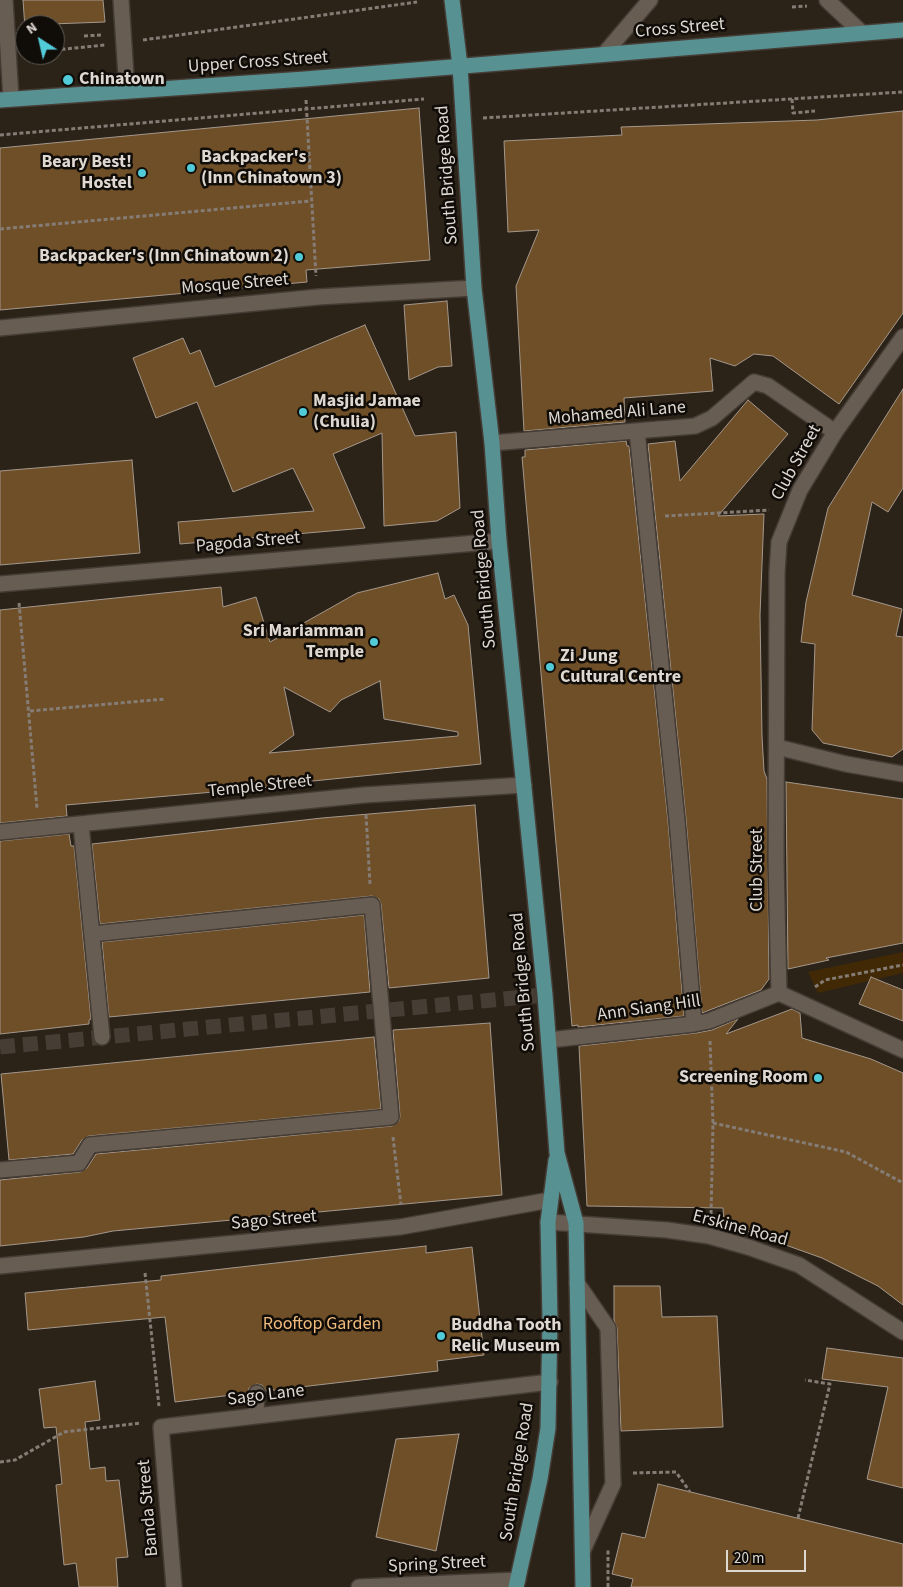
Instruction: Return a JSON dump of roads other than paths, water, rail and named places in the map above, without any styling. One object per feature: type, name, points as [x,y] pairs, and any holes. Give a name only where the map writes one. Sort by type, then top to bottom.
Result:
[{"type":"main road","name":"South Bridge Road","points":[[452,0],[460,66],[474,288],[492,443],[499,541],[549,1040],[558,1153],[576,1223],[584,1587]]},
{"type":"main road","name":"Cross Street","points":[[460,66],[903,30]]},
{"type":"main road","name":"Upper Cross Street","points":[[5,100],[460,66]]},
{"type":"main road","name":"South Bridge Road","points":[[517,1583],[548,1428],[550,1382],[548,1222],[558,1153]]},
{"type":"street","points":[[5,0],[5,100]]},
{"type":"street","points":[[121,0],[127,91]]},
{"type":"street","points":[[604,54],[650,0]]},
{"type":"street","points":[[827,0],[862,33]]},
{"type":"street","name":"Mosque Street","points":[[0,328],[318,297],[474,288]]},
{"type":"street","name":"Club Street","points":[[779,993],[776,861],[778,747],[777,572],[779,542],[800,490],[835,432],[903,337]]},
{"type":"street","name":"Mohamed Ali Lane","points":[[492,443],[695,426],[712,418],[754,382],[768,386],[835,432]]},
{"type":"street","points":[[638,431],[677,820],[694,1024]]},
{"type":"street","name":"Pagoda Street","points":[[0,584],[467,542],[499,541]]},
{"type":"street","points":[[778,747],[846,764],[903,774]]},
{"type":"street","name":"Temple Street","points":[[0,832],[364,794],[524,785]]},
{"type":"street","points":[[81,825],[102,1037]]},
{"type":"street","points":[[0,1170],[79,1163],[90,1145],[391,1117],[372,905],[92,934]]},
{"type":"street","points":[[779,993],[903,1050]]},
{"type":"street","name":"Ann Siang Hill","points":[[549,1040],[694,1024],[710,1020],[779,993]]},
{"type":"street","name":"Sago Street","points":[[0,1266],[400,1228],[550,1200]]},
{"type":"street","name":"Erskine Road","points":[[548,1222],[667,1230],[709,1236],[748,1247],[798,1265],[903,1332]]},
{"type":"street","points":[[577,1283],[608,1328],[613,1484],[583,1550]]},
{"type":"street","name":"Sago Lane","points":[[161,1424],[256,1416],[550,1382]]},
{"type":"street","points":[[256,1416],[257,1393]]},
{"type":"street","name":"Banda Street","points":[[161,1424],[174,1587]]},
{"type":"street","name":"Spring Street","points":[[359,1587],[517,1583]]},
{"type":"tunnel","points":[[0,1047],[545,995]]},
{"type":"place","name":"Chinatown","points":[[68,80]]},
{"type":"place","name":"Backpacker's (Inn Chinatown 3)","points":[[191,168]]},
{"type":"place","name":"Beary Best! Hostel","points":[[142,173]]},
{"type":"place","name":"Backpacker's (Inn Chinatown 2)","points":[[299,257]]},
{"type":"place","name":"Masjid Jamae (Chulia)","points":[[303,412]]},
{"type":"place","name":"Sri Mariamman Temple","points":[[374,642]]},
{"type":"place","name":"Zi Jung Cultural Centre","points":[[550,667]]},
{"type":"place","name":"Screening Room","points":[[818,1078]]},
{"type":"place","name":"Buddha Tooth Relic Museum","points":[[441,1336]]},
{"type":"park label","name":"Rooftop Garden","points":[[322,1325]]}]
